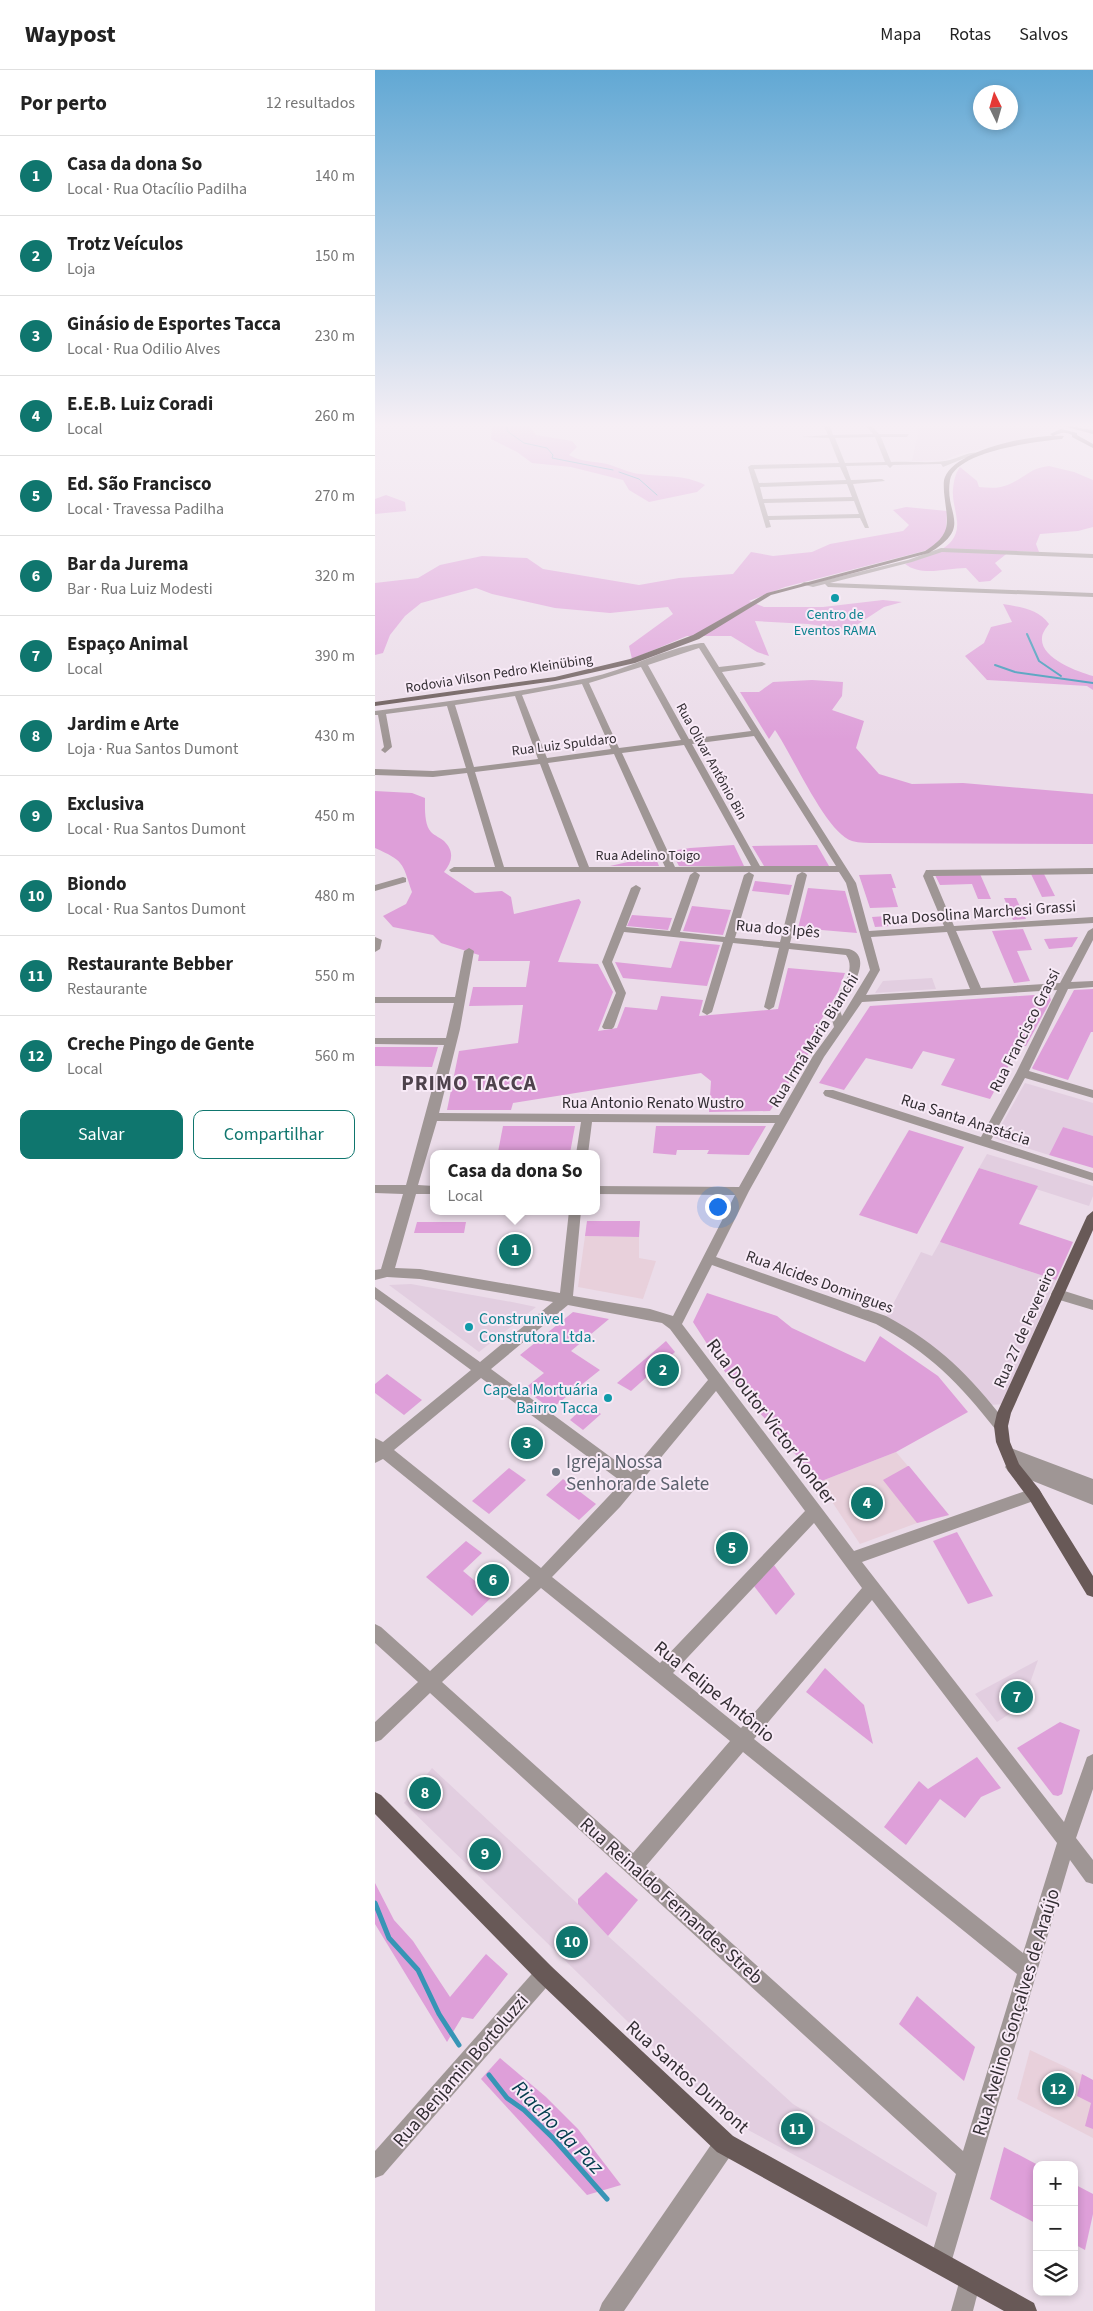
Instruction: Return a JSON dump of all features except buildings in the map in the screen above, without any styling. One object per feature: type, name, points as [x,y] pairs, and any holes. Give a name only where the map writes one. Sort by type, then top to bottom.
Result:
[{"type":"main road","name":"Rodovia Vilson Pedro Kleinübing","points":[[375,704],[555,679],[645,657],[696,637],[758,599],[804,584],[916,556],[943,542],[950,531]]},
{"type":"main road","name":"Rua 27 de Fevereiro","points":[[1001,1426],[1004,1413],[1093,1216]]},
{"type":"main road","points":[[1001,1426],[1010,1460],[1034,1494],[1093,1590]]},
{"type":"main road","name":"Rua Santos Dumont","points":[[375,1801],[545,1974],[725,2144],[1026,2311]]},
{"type":"street","points":[[813,584],[950,549],[1093,556]]},
{"type":"street","points":[[804,584],[1093,595]]},
{"type":"street","name":"Rua Irmã Maria Bianchi","points":[[644,665],[700,645],[851,883],[867,934],[875,970],[859,1000],[819,1056],[783,1119],[743,1191],[675,1325]]},
{"type":"street","points":[[716,670],[762,664]]},
{"type":"street","points":[[385,750],[388,747],[388,741],[379,712],[584,681],[644,665]]},
{"type":"street","name":"Rua Olivar Antônio Bin","points":[[644,665],[688,742],[753,872]]},
{"type":"street","points":[[584,681],[671,869]]},
{"type":"street","points":[[517,692],[585,869]]},
{"type":"street","points":[[450,702],[500,870]]},
{"type":"street","name":"Rua Luiz Spuldaro","points":[[375,772],[433,774],[756,733]]},
{"type":"street","name":"Rua Adelino Toigo","points":[[454,870],[671,869],[753,872],[842,869]]},
{"type":"street","points":[[977,992],[928,876],[929,872],[1093,870]]},
{"type":"street","points":[[707,1012],[729,940],[753,872]]},
{"type":"street","points":[[674,935],[695,875]]},
{"type":"street","points":[[769,1007],[802,875]]},
{"type":"street","points":[[375,888],[403,880]]},
{"type":"street","points":[[608,1027],[621,993],[607,962],[636,888]]},
{"type":"street","name":"Rua Dosolina Marchesi Grassi","points":[[867,934],[1093,920]]},
{"type":"street","name":"Rua dos Ipês","points":[[619,929],[849,952],[855,957],[854,971],[834,1008],[839,1027]]},
{"type":"street","name":"Rua Francisco Grassi","points":[[984,1142],[1022,1074],[1093,931]]},
{"type":"street","points":[[469,950],[451,1042],[432,1117],[411,1189],[381,1274],[420,1274],[565,1299],[667,1318],[675,1325]]},
{"type":"street","points":[[859,1000],[1093,984]]},
{"type":"street","points":[[375,1000],[460,1000]]},
{"type":"street","points":[[375,1041],[451,1042]]},
{"type":"street","points":[[1022,1074],[1093,1094]]},
{"type":"street","name":"Rua Santa Anastácia","points":[[829,1093],[1093,1177]]},
{"type":"street","name":"Rua Antonio Renato Wustro","points":[[432,1117],[783,1119]]},
{"type":"street","points":[[583,1150],[587,1118]]},
{"type":"street","points":[[375,1190],[430,1190]]},
{"type":"street","points":[[600,1190],[743,1191]]},
{"type":"street","points":[[378,1450],[565,1299],[575,1215]]},
{"type":"street","name":"Rua Alcides Domingues","points":[[709,1259],[881,1320],[906,1333],[943,1360],[965,1382],[1001,1426]]},
{"type":"street","points":[[375,1292],[632,1481]]},
{"type":"street","points":[[1058,1294],[1093,1305]]},
{"type":"street","name":"Rua Doutor Victor Konder","points":[[675,1325],[814,1512],[1093,1875]]},
{"type":"street","points":[[375,1734],[563,1557],[632,1481],[717,1380]]},
{"type":"street","name":"Rua Felipe Antônio","points":[[378,1450],[540,1577],[1028,1970]]},
{"type":"street","points":[[1010,1460],[1089,1490]]},
{"type":"street","points":[[852,1559],[1034,1494]]},
{"type":"street","points":[[661,1674],[814,1512]]},
{"type":"street","points":[[634,1866],[740,1739],[872,1588]]},
{"type":"street","name":"Rua Reinaldo Fernandes Streb","points":[[375,1632],[967,2170]]},
{"type":"street","name":"Rua Avelino Gonçalves de Araújo","points":[[941,2263],[967,2170],[1067,1839],[1093,1763]]},
{"type":"street","name":"Rua Benjamin Bortoluzzi","points":[[375,2166],[545,1974]]},
{"type":"street","points":[[610,2311],[725,2144]]},
{"type":"street","points":[[962,2311],[971,2280]]},
{"type":"shaded area","points":[[903,531],[946,531],[946,534],[931,548],[924,551],[785,587],[749,601],[764,607],[823,607],[883,600],[902,602],[884,607],[849,630],[808,624],[755,621],[769,656],[757,652],[731,636],[687,636],[632,659],[629,646],[673,614],[668,607],[610,613],[555,608],[492,594],[476,588],[421,603],[405,616],[390,635],[383,653],[375,655],[375,583],[418,578],[440,565],[482,556],[527,558],[543,569],[639,585],[679,578],[733,574],[751,552],[773,556],[812,552],[830,544]]},
{"type":"shaded area","points":[[957,531],[1080,531],[1040,534],[1036,544],[1039,552],[1010,551],[995,563],[1002,571],[990,581],[979,582],[966,568],[926,571],[912,568],[905,564],[932,555],[948,545]]},
{"type":"shaded area","points":[[1003,604],[1029,610],[1045,619],[1049,624],[1043,632],[1042,638],[1047,652],[1061,663],[1093,676],[1093,690],[1087,686],[987,680],[965,656],[984,643],[991,627],[1012,622]]},
{"type":"shaded area","points":[[812,680],[843,682],[842,696],[832,710],[864,721],[856,748],[879,774],[912,784],[963,783],[1093,794],[1093,844],[861,843],[852,841],[842,835],[831,824],[810,792],[775,730],[769,739],[740,692],[759,692],[773,682]]},
{"type":"shaded area","points":[[375,791],[412,793],[425,798],[427,825],[450,849],[450,861],[444,872],[475,893],[502,891],[511,897],[514,914],[579,899],[581,902],[558,962],[598,964],[613,992],[598,1031],[617,1028],[625,1007],[657,1010],[661,996],[703,1000],[699,1016],[778,1009],[788,968],[845,973],[838,992],[812,1035],[815,1040],[813,1047],[770,1111],[709,1112],[711,1081],[701,1073],[513,1103],[511,1110],[447,1110],[459,1051],[518,1043],[523,1005],[469,1006],[473,987],[526,987],[530,961],[478,961],[479,955],[441,943],[433,935],[393,927],[383,916],[406,904],[412,892],[401,864],[392,856],[375,848]]},
{"type":"shaded area","points":[[734,845],[744,866],[679,866],[671,851],[690,848]]},
{"type":"shaded area","points":[[817,845],[829,866],[764,866],[752,846]]},
{"type":"shaded area","points":[[655,856],[659,866],[610,866]]},
{"type":"shaded area","points":[[891,874],[896,888],[892,888],[898,907],[870,908],[859,875]]},
{"type":"shaded area","points":[[980,874],[991,899],[978,899],[972,884],[940,885],[935,875]]},
{"type":"shaded area","points":[[1031,874],[1044,874],[1055,896],[1042,897]]},
{"type":"shaded area","points":[[755,881],[792,885],[789,895],[752,891]]},
{"type":"shaded area","points":[[808,888],[845,891],[857,933],[798,928]]},
{"type":"shaded area","points":[[1004,898],[1016,898],[1026,919],[1013,920]]},
{"type":"shaded area","points":[[692,906],[731,910],[723,935],[683,931]]},
{"type":"shaded area","points":[[632,915],[672,918],[668,930],[627,926]]},
{"type":"shaded area","points":[[901,915],[905,925],[875,927],[872,917]]},
{"type":"shaded area","points":[[1023,929],[1032,950],[1017,951],[1030,981],[1014,983],[992,931]]},
{"type":"shaded area","points":[[1078,937],[1072,947],[1049,949],[1044,939]]},
{"type":"shaded area","points":[[680,941],[720,945],[707,986],[623,978],[615,962],[671,968]]},
{"type":"shaded area","points":[[932,978],[936,989],[875,993],[883,981]]},
{"type":"shaded area","points":[[1093,989],[1093,1032],[1091,1032],[1068,1080],[1033,1069],[1074,990]]},
{"type":"shaded area","points":[[1049,994],[1051,1000],[1026,1046],[1020,1045],[990,1099],[941,1085],[955,1059],[923,1051],[912,1069],[866,1058],[844,1090],[819,1083],[870,1006]]},
{"type":"shaded area","points":[[375,1047],[438,1047],[432,1067],[375,1066]]},
{"type":"shaded area","points":[[1025,1083],[1093,1103],[1093,1136],[1063,1127],[1049,1155],[994,1138]]},
{"type":"shaded area","points":[[503,1126],[575,1126],[571,1150],[498,1150]]},
{"type":"shaded area","points":[[656,1126],[766,1126],[749,1155],[707,1154],[709,1150],[677,1150],[676,1155],[653,1153]]},
{"type":"shaded area","points":[[1063,1127],[1093,1136],[1093,1168],[1049,1155]]},
{"type":"shaded area","points":[[909,1130],[964,1147],[917,1234],[859,1215]]},
{"type":"shaded area","points":[[987,1154],[1093,1186],[1093,1196],[1089,1206],[1036,1189],[1037,1186],[979,1168]]},
{"type":"shaded area","points":[[979,1168],[1038,1186],[1019,1224],[1073,1242],[1056,1280],[940,1242]]},
{"type":"shaded area","points":[[587,1221],[640,1221],[639,1237],[585,1236]]},
{"type":"shaded area","points":[[417,1222],[466,1222],[464,1233],[414,1233]]},
{"type":"shaded area","points":[[585,1236],[639,1237],[639,1258],[656,1261],[643,1299],[578,1287]]},
{"type":"shaded area","points":[[940,1242],[1056,1280],[1003,1404],[991,1405],[885,1319],[921,1252],[932,1256]]},
{"type":"shaded area","points":[[411,1284],[536,1307],[479,1352],[389,1285]]},
{"type":"shaded area","points":[[707,1293],[777,1316],[792,1328],[865,1362],[880,1336],[938,1376],[968,1412],[896,1452],[819,1482],[725,1372],[693,1322]]},
{"type":"shaded area","points":[[573,1312],[609,1319],[571,1351],[600,1370],[551,1409],[524,1389],[544,1373],[520,1355]]},
{"type":"shaded area","points":[[666,1341],[675,1352],[631,1391],[617,1383]]},
{"type":"shaded area","points":[[387,1374],[422,1400],[404,1415],[375,1393],[375,1384]]},
{"type":"shaded area","points":[[586,1405],[601,1414],[583,1430],[570,1420]]},
{"type":"shaded area","points":[[896,1452],[949,1515],[917,1523],[860,1544],[819,1482]]},
{"type":"shaded area","points":[[908,1466],[949,1515],[917,1523],[883,1480]]},
{"type":"shaded area","points":[[509,1468],[526,1480],[489,1514],[472,1501]]},
{"type":"shaded area","points":[[563,1479],[596,1504],[579,1520],[546,1495]]},
{"type":"shaded area","points":[[957,1532],[993,1596],[968,1604],[933,1541]]},
{"type":"shaded area","points":[[466,1541],[482,1553],[463,1571],[493,1596],[472,1616],[426,1577]]},
{"type":"shaded area","points":[[774,1565],[795,1594],[776,1615],[754,1586]]},
{"type":"shaded area","points":[[1038,1660],[1022,1706],[997,1722],[975,1694]]},
{"type":"shaded area","points":[[825,1668],[864,1705],[873,1744],[806,1692]]},
{"type":"shaded area","points":[[1060,1722],[1080,1730],[1062,1794],[1058,1796],[1053,1795],[1017,1748]]},
{"type":"shaded area","points":[[977,1757],[1001,1788],[981,1797],[965,1818],[940,1799],[906,1845],[884,1827],[919,1781],[928,1789]]},
{"type":"shaded area","points":[[432,1768],[578,1904],[608,1936],[793,2104],[937,2193],[927,2227],[750,2131],[712,2104],[404,1803]]},
{"type":"shaded area","points":[[606,1872],[638,1900],[608,1936],[578,1904],[578,1899]]},
{"type":"shaded area","points":[[375,1883],[394,1920],[413,1941],[450,1997],[486,1954],[508,1974],[473,2019],[462,2017],[447,2042],[375,1924]]},
{"type":"shaded area","points":[[917,1996],[975,2047],[964,2081],[899,2024]]},
{"type":"shaded area","points":[[1030,2050],[1093,2080],[1093,2138],[1017,2099]]},
{"type":"shaded area","points":[[500,2058],[546,2097],[578,2129],[621,2185],[587,2195],[481,2079]]},
{"type":"shaded area","points":[[1082,2074],[1093,2080],[1093,2129],[1085,2126],[1091,2103],[1077,2096]]},
{"type":"shaded area","points":[[1004,2147],[1033,2162],[1033,2222],[990,2199]]},
{"type":"shaded area","points":[[1078,2186],[1093,2194],[1093,2214],[1085,2250],[1078,2246]]},
{"type":"waterway","points":[[1027,634],[1039,661],[1061,676]]},
{"type":"waterway","points":[[995,665],[1015,672],[1093,683]]},
{"type":"waterway","name":"Riacho da Paz","points":[[375,1903],[389,1938],[418,1970],[439,2014],[459,2045]]},
{"type":"waterway","name":"Riacho da Paz","points":[[489,2075],[507,2098],[524,2110],[555,2140],[607,2199]]},
{"type":"place","name":"Centro de Eventos RAMA","points":[[835,598]]},
{"type":"place","name":"Casa da dona So","points":[[515,1250]]},
{"type":"place","name":"Construnivel Construtora Ltda.","points":[[469,1327]]},
{"type":"place","name":"Trotz Veículos","points":[[663,1370]]},
{"type":"place","name":"Capela Mortuária Bairro Tacca","points":[[608,1398]]},
{"type":"place","name":"Ginásio de Esportes Tacca","points":[[527,1443]]},
{"type":"place","name":"Igreja Nossa Senhora de Salete","points":[[556,1472]]},
{"type":"place","name":"E.E.B. Luiz Coradi","points":[[867,1503]]},
{"type":"place","name":"Ed. São Francisco","points":[[732,1548]]},
{"type":"place","name":"Bar da Jurema","points":[[493,1580]]},
{"type":"place","name":"Espaço Animal","points":[[1017,1697]]},
{"type":"place","name":"Jardim e Arte","points":[[425,1793]]},
{"type":"place","name":"Exclusiva","points":[[485,1854]]},
{"type":"place","name":"Biondo","points":[[572,1942]]},
{"type":"place","name":"Creche Pingo de Gente","points":[[1058,2089]]},
{"type":"place","name":"Restaurante Bebber","points":[[797,2129]]},
{"type":"district","name":"PRIMO TACCA","points":[[469,1083]]}]
